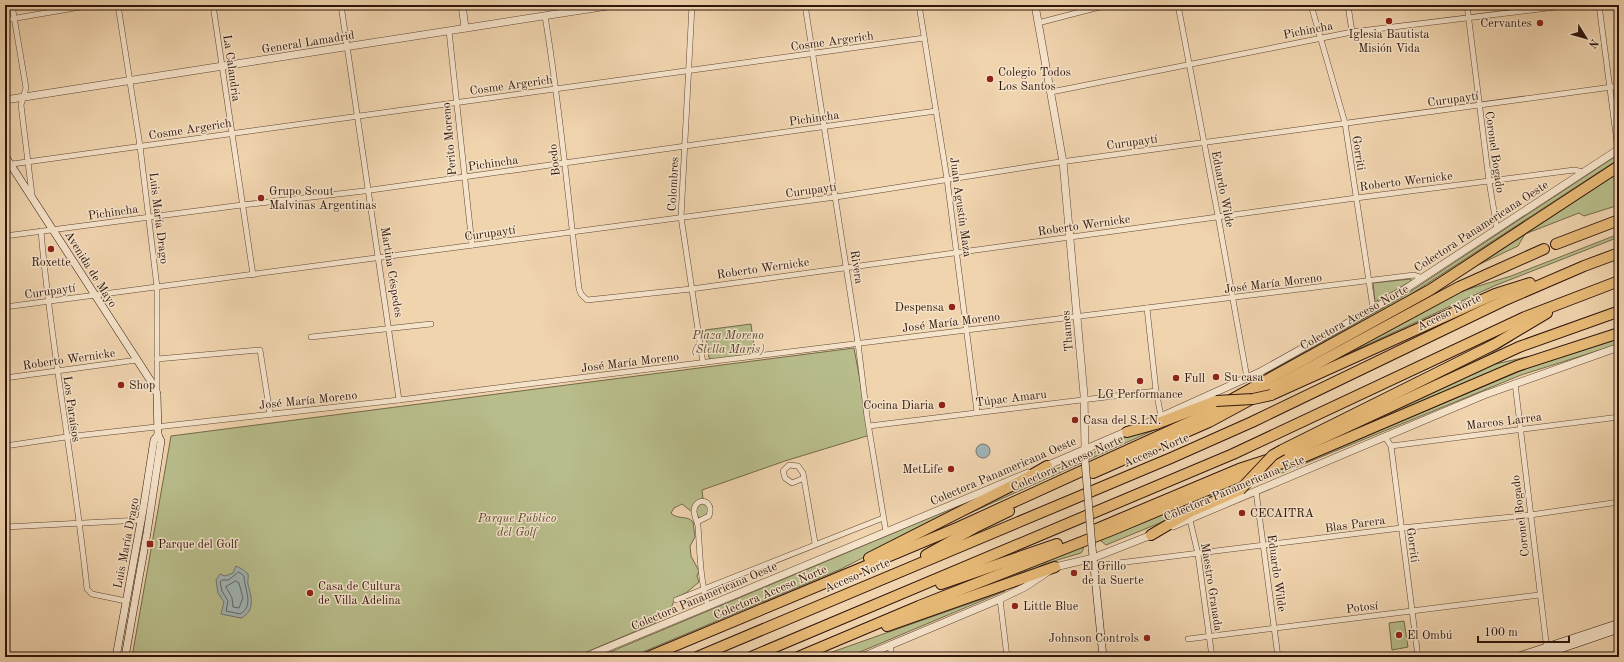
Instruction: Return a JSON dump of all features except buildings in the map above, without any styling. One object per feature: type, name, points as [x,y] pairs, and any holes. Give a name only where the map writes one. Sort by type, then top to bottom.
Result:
[{"type":"highway","name":"Colectora Acceso Norte","points":[[648,657],[959,527],[1196,419],[1430,290],[1619,166]]},
{"type":"highway","points":[[1556,244],[1619,220]]},
{"type":"highway","points":[[879,581],[978,526],[1075,481],[1202,426],[1459,287],[1544,249]]},
{"type":"highway","name":"Acceso Norte","points":[[697,657],[1205,443],[1503,301],[1584,266],[1619,253]]},
{"type":"highway","points":[[1127,432],[1156,424],[1216,401],[1253,399],[1271,395],[1494,294],[1584,266]]},
{"type":"highway","points":[[751,657],[1234,454],[1525,317],[1619,281]]},
{"type":"highway","points":[[1151,535],[1190,512],[1240,490],[1273,455],[1488,348],[1529,325],[1562,303]]},
{"type":"highway","points":[[878,604],[1038,552],[1105,526],[1239,469],[1297,450],[1519,348],[1617,312]]},
{"type":"highway","points":[[798,657],[918,606],[1112,530],[1246,474],[1306,456],[1517,366],[1619,333]]},
{"type":"highway","points":[[812,588],[1021,481],[1047,466]]},
{"type":"highway","points":[[805,657],[830,643],[877,630],[1055,567]]},
{"type":"street","points":[[12,5],[26,88],[21,105],[32,198]]},
{"type":"street","points":[[5,20],[92,5]]},
{"type":"street","name":"Luis María Drago","points":[[118,5],[140,146],[157,287],[158,435],[161,441],[125,657]]},
{"type":"street","name":"La Calandria","points":[[213,5],[253,276]]},
{"type":"street","name":"Martina Céspedes","points":[[342,5],[399,400]]},
{"type":"street","points":[[462,5],[466,28]]},
{"type":"street","name":"General Lamadrid","points":[[5,100],[545,16],[574,8],[614,5]]},
{"type":"street","name":"Colombres","points":[[692,5],[681,217],[703,363]]},
{"type":"street","name":"Rivera","points":[[805,5],[847,267],[869,426],[886,532]]},
{"type":"street","name":"Juan Agustín Maza","points":[[920,5],[947,178],[977,412]]},
{"type":"street","name":"Thames","points":[[1035,5],[1063,162],[1084,400],[1085,461],[1103,657]]},
{"type":"street","points":[[1038,23],[1107,5]]},
{"type":"street","name":"Eduardo Wilde","points":[[1178,5],[1247,378]]},
{"type":"street","name":"Gorriti","points":[[1310,5],[1345,123],[1373,308]]},
{"type":"street","points":[[1348,5],[1352,32]]},
{"type":"street","name":"Coronel Bogado","points":[[1467,5],[1489,181],[1497,229]]},
{"type":"street","name":"Pichincha","points":[[1051,92],[1189,63],[1352,32],[1572,5]]},
{"type":"street","points":[[1599,5],[1618,150]]},
{"type":"street","name":"Boedo","points":[[545,16],[557,88],[564,163],[579,289],[581,294],[587,300]]},
{"type":"street","name":"Perito Moreno","points":[[449,31],[463,177],[472,245]]},
{"type":"street","name":"Cosme Argerich","points":[[8,164],[231,132],[557,88],[689,72],[924,38]]},
{"type":"street","name":"Curupaytí","points":[[5,308],[48,301],[253,276],[472,245],[836,197],[947,178],[1619,86]]},
{"type":"street","name":"Pichincha","points":[[5,236],[369,190],[936,111]]},
{"type":"street","name":"Colectora Panamericana Oeste","points":[[585,657],[1047,466],[1247,378],[1373,308],[1423,278],[1618,150]]},
{"type":"street","name":"Avenida de Mayo","points":[[5,156],[8,164],[53,230],[154,386],[157,394]]},
{"type":"street","name":"Roberto Wernicke","points":[[587,300],[691,288],[1218,216],[1574,170],[1584,172]]},
{"type":"street","name":"Los Paraísos","points":[[41,232],[48,301],[66,437],[80,523],[87,589],[92,594],[126,601]]},
{"type":"street","name":"José María Moreno","points":[[5,446],[66,437],[399,400],[1414,275],[1423,278]]},
{"type":"street","points":[[1147,308],[1156,391],[1161,416]]},
{"type":"street","points":[[311,337],[390,330],[431,324]]},
{"type":"street","name":"Colectora Panamericana Este","points":[[862,657],[1000,599],[1025,587],[1055,567],[1093,558],[1190,520],[1515,383],[1619,347]]},
{"type":"street","points":[[157,359],[260,350],[270,414]]},
{"type":"street","name":"Roberto Wernicke","points":[[5,378],[137,360]]},
{"type":"street","name":"Coronel Bogado","points":[[1515,383],[1539,595],[1547,652]]},
{"type":"street","name":"Túpac Amaru","points":[[869,426],[1156,391]]},
{"type":"street","name":"Marcos Larrea","points":[[1391,446],[1619,417]]},
{"type":"street","name":"Luis María Drago","points":[[116,657],[142,520],[154,440],[158,435]]},
{"type":"street","name":"Gorriti","points":[[1385,437],[1391,446],[1418,657]]},
{"type":"street","points":[[804,478],[815,543]]},
{"type":"street","name":"Eduardo Wilde","points":[[1256,491],[1278,657]]},
{"type":"street","name":"Blas Parera","points":[[1094,566],[1401,528],[1530,515],[1619,502]]},
{"type":"street","points":[[676,600],[815,543],[883,518]]},
{"type":"street","points":[[5,527],[142,520]]},
{"type":"street","name":"Maestro Granada","points":[[1190,520],[1198,554],[1212,657]]},
{"type":"street","points":[[697,522],[703,589],[708,606]]},
{"type":"street","name":"Potosí","points":[[1188,639],[1539,595]]},
{"type":"street","points":[[1000,599],[1007,657]]},
{"type":"street","points":[[1537,657],[1619,623]]},
{"type":"street","points":[[1516,657],[1547,652],[1619,629]]},
{"type":"street","points":[[890,646],[892,657]]},
{"type":"green space","points":[[1619,154],[1619,159],[1402,300],[1295,360],[1293,359],[1265,374],[1402,297]]},
{"type":"green space","points":[[1619,171],[1619,205],[1584,216],[1579,213],[1525,234],[1518,246],[1480,264]]},
{"type":"green space","points":[[1619,234],[1619,237],[1494,286],[1319,367],[1459,292],[1511,276]]},
{"type":"green space","points":[[1411,279],[1411,281],[1375,302],[1373,283]]},
{"type":"green space","name":"Plaza Moreno (Stella Maris)","points":[[751,324],[755,355],[712,360],[709,358],[705,330]]},
{"type":"green space","points":[[1619,336],[1619,344],[1521,375],[1106,545],[1101,541],[1100,537],[1245,478],[1295,466],[1530,367]]},
{"type":"green space","points":[[1513,340],[1477,362],[1341,425]]},
{"type":"green space","name":"Parque Público del Golf","points":[[854,348],[870,435],[785,461],[702,490],[703,499],[712,505],[711,516],[702,520],[682,504],[674,508],[671,513],[673,515],[691,520],[693,522],[695,537],[690,546],[691,556],[699,571],[697,576],[699,582],[686,593],[675,598],[668,612],[655,620],[655,623],[575,657],[132,657],[171,436]]},
{"type":"green space","points":[[1531,356],[1302,453],[1482,367]]},
{"type":"green space","points":[[1181,418],[908,541],[1004,493],[1074,461],[1083,461],[1104,445]]},
{"type":"green space","points":[[989,493],[841,569],[631,657],[598,657]]},
{"type":"green space","points":[[1084,543],[1081,553],[1044,564],[1019,577],[928,606]]},
{"type":"green space","points":[[1005,591],[848,657],[818,657]]},
{"type":"green space","name":"El Ombú","points":[[1404,621],[1408,647],[1392,650],[1389,623]]},
{"type":"water","points":[[983,444],[988,446],[990,451],[988,456],[983,458],[978,456],[976,451],[978,446]]},
{"type":"water","points":[[236,566],[248,574],[251,598],[251,607],[249,611],[241,618],[221,614],[224,602],[218,593],[216,580],[220,574],[225,576],[233,573]]},
{"type":"place","name":"Iglesia Bautista Misión Vida","points":[[1389,21]]},
{"type":"place","name":"Cervantes","points":[[1540,23]]},
{"type":"place","name":"Colegio Todos Los Santos","points":[[990,79]]},
{"type":"place","name":"Grupo Scout Malvinas Argentinas","points":[[261,198]]},
{"type":"place","name":"Roxette","points":[[51,249]]},
{"type":"place","name":"Despensa","points":[[952,307]]},
{"type":"place","name":"Su casa","points":[[1216,377]]},
{"type":"place","name":"Full","points":[[1176,378]]},
{"type":"place","name":"LG Performance","points":[[1140,381]]},
{"type":"place","name":"Shop","points":[[121,385]]},
{"type":"place","name":"Cocina Diaria","points":[[942,405]]},
{"type":"place","name":"Casa del S.I.N.","points":[[1075,420]]},
{"type":"place","name":"MetLife","points":[[951,469]]},
{"type":"place","name":"CECAITRA","points":[[1242,513]]},
{"type":"place","name":"Parque del Golf","points":[[150,544]]},
{"type":"place","name":"El Grillo de la Suerte","points":[[1074,573]]},
{"type":"place","name":"Casa de Cultura de Villa Adelina","points":[[310,593]]},
{"type":"place","name":"Little Blue","points":[[1015,606]]},
{"type":"place","name":"El Ombú","points":[[1399,635]]},
{"type":"place","name":"Johnson Controls","points":[[1147,638]]}]
